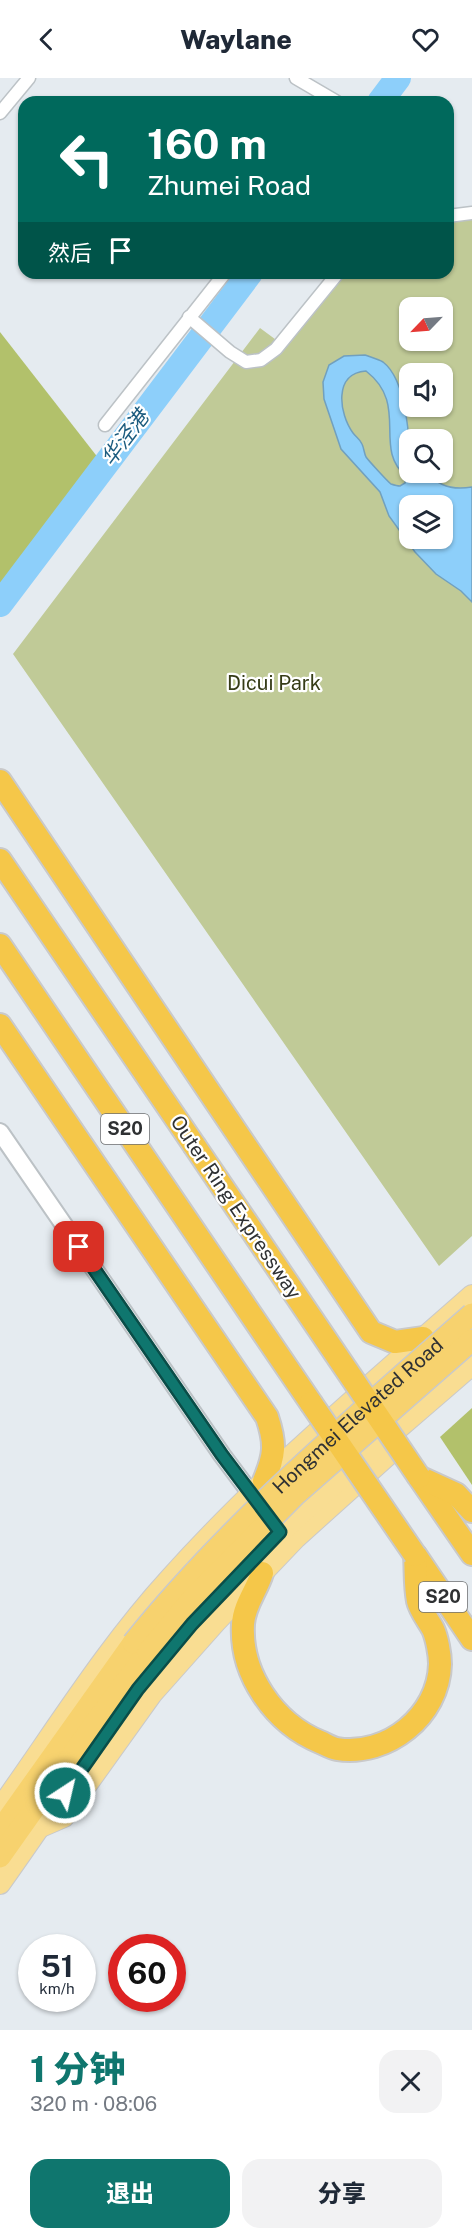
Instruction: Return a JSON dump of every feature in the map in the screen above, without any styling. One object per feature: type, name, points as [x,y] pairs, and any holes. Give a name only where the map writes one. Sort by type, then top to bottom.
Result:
[{"type":"highway","points":[[0,781],[371,1332],[395,1342],[423,1338]]},
{"type":"highway","name":"Outer Ring Expressway","points":[[0,860],[472,1554]]},
{"type":"highway","name":"S20","points":[[0,945],[472,1639]]},
{"type":"highway","points":[[0,1025],[267,1417],[274,1438],[273,1460],[258,1488]]},
{"type":"highway","name":"Hongmei Elevated Road","points":[[0,1830],[133,1644],[178,1590],[283,1483],[472,1314]]},
{"type":"highway","name":"Hongmei Elevated Road","points":[[0,1857],[99,1717],[148,1652],[193,1598],[295,1495],[472,1340]]},
{"type":"highway","points":[[419,1477],[456,1494],[472,1511]]},
{"type":"highway","points":[[262,1573],[258,1587],[249,1599],[243,1622],[244,1646],[254,1680],[272,1709],[303,1735],[336,1749],[368,1749],[395,1737],[417,1720],[434,1695],[440,1664],[434,1632],[418,1602],[415,1555]]},
{"type":"main road","points":[[0,1808],[122,1636],[170,1578],[258,1488],[472,1295]]},
{"type":"main road","points":[[0,1884],[138,1689],[192,1624],[280,1532],[472,1365]]},
{"type":"main road","points":[[41,1827],[64,1817],[152,1694],[262,1573],[296,1538],[472,1381]]},
{"type":"street","points":[[0,113],[29,78]]},
{"type":"street","points":[[296,78],[328,96]]},
{"type":"street","points":[[454,215],[472,213]]},
{"type":"street","points":[[105,425],[220,279]]},
{"type":"street","points":[[189,317],[230,352],[246,362],[261,360],[276,349],[333,279]]},
{"type":"street","points":[[0,1132],[222,1455],[258,1488],[280,1532]]},
{"type":"green space","name":"Dicui Park","points":[[472,218],[472,1236],[439,1266],[13,654],[260,328],[283,345],[337,279],[454,279],[454,220]]},
{"type":"green space","points":[[0,332],[99,459],[0,598]]},
{"type":"green space","points":[[472,1408],[472,1485],[440,1437]]},
{"type":"water","points":[[365,355],[383,362],[398,383],[399,417],[406,417],[407,429],[399,429],[399,468],[392,453],[386,398],[379,384],[366,371],[355,373],[344,386],[342,396],[344,416],[348,425],[361,442],[366,457],[389,483],[400,486],[405,483],[440,483],[460,488],[472,487],[472,602],[461,591],[436,574],[413,549],[453,549],[453,495],[399,495],[399,530],[389,516],[380,492],[341,449],[324,399],[323,382],[329,365],[344,356]]},
{"type":"waterway","name":"华泾港","points":[[384,96],[398,78]]},
{"type":"waterway","name":"华泾港","points":[[0,604],[245,279]]},
{"type":"route","points":[[65,1793],[138,1689],[192,1624],[280,1532],[222,1455],[79,1247]]}]
